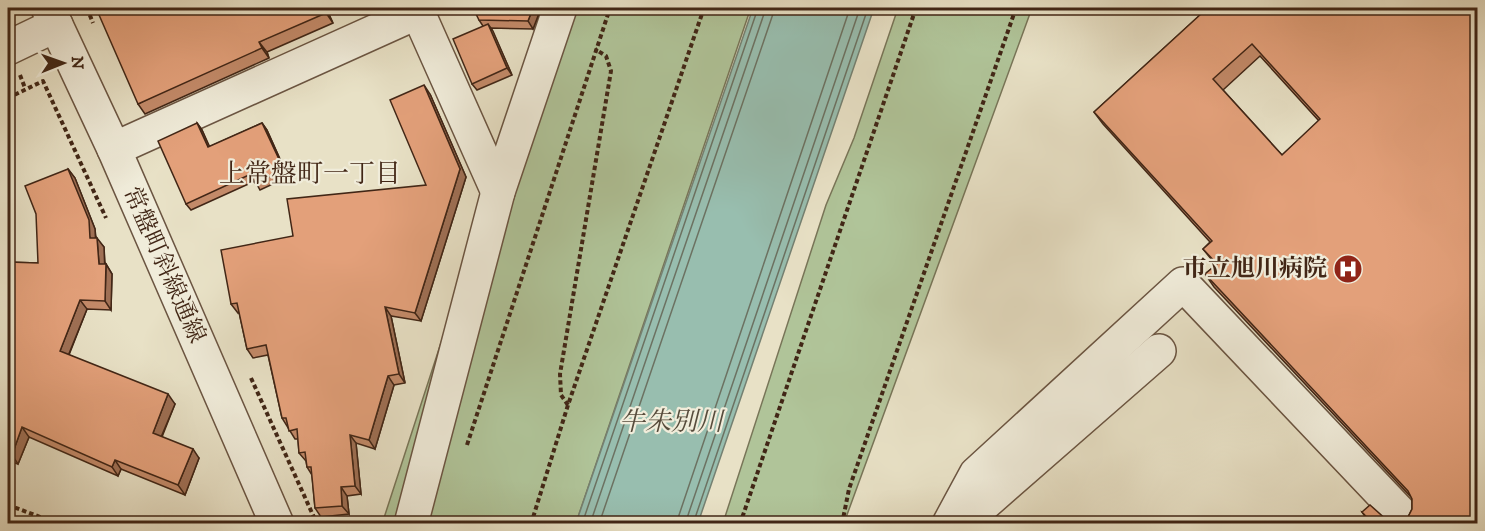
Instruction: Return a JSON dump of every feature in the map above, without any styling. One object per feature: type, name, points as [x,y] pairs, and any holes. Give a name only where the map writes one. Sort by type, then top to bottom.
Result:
[{"type":"street","points":[[411,524],[498,192],[560,8]]},
{"type":"street","points":[[114,149],[417,10],[498,192]]},
{"type":"street","points":[[8,48],[52,16]]},
{"type":"street","name":"常盤町斜線通線","points":[[52,16],[114,149],[277,524]]},
{"type":"street","points":[[949,524],[976,474],[1183,284],[1403,516]]},
{"type":"street","points":[[961,524],[1159,351]]},
{"type":"path","points":[[464,451],[610,8]]},
{"type":"path","points":[[531,524],[568,405],[704,8]]},
{"type":"path","points":[[740,524],[916,8]]},
{"type":"path","points":[[842,524],[849,489],[1016,8]]},
{"type":"path","points":[[568,405],[561,395],[560,374],[611,71],[606,56],[595,48]]},
{"type":"path","points":[[8,98],[43,81]]},
{"type":"path","points":[[8,505],[59,524]]},
{"type":"shaded area","points":[[550,8],[753,8],[748,16],[576,523],[382,524]]},
{"type":"shaded area","points":[[898,8],[1032,8],[844,523],[723,523],[826,205],[854,138]]},
{"type":"water","name":"牛朱別川","points":[[753,8],[874,8],[698,523],[576,523]]},
{"type":"building","points":[[96,8],[324,8],[326,13],[259,42],[262,48],[138,104]]},
{"type":"building","points":[[473,8],[533,8],[528,21],[479,20]]},
{"type":"building","name":"市立旭川病院","points":[[1196,8],[1478,8],[1478,524],[1373,524],[1362,512],[1370,505],[1388,521],[1399,522],[1408,517],[1412,509],[1412,499],[1408,491],[1205,274],[1217,264],[1203,249],[1212,241],[1094,112],[1201,14]],"holes":[[[1252,44],[1320,119],[1282,155],[1213,79]]]},
{"type":"building","points":[[488,24],[507,68],[472,84],[453,39]]},
{"type":"building","points":[[424,85],[460,169],[415,313],[385,307],[399,374],[388,376],[369,440],[350,435],[355,486],[341,487],[342,506],[315,508],[311,467],[307,467],[305,452],[299,453],[297,429],[289,431],[286,418],[282,418],[266,345],[247,349],[237,303],[231,304],[221,250],[293,236],[287,199],[426,185],[390,100]]},
{"type":"building","points":[[197,123],[208,147],[262,123],[284,170],[255,183],[251,174],[186,204],[158,141]]},
{"type":"building","points":[[68,169],[89,220],[90,238],[97,238],[99,264],[106,264],[105,301],[80,300],[60,351],[168,394],[153,433],[193,449],[178,485],[115,460],[112,467],[22,427],[12,455],[8,453],[8,262],[38,263],[36,214],[25,186]]},
{"type":"place","name":"市立旭川病院","points":[[1348,269]]},
{"type":"district","name":"上常盤町一丁目","points":[[310,174]]}]
